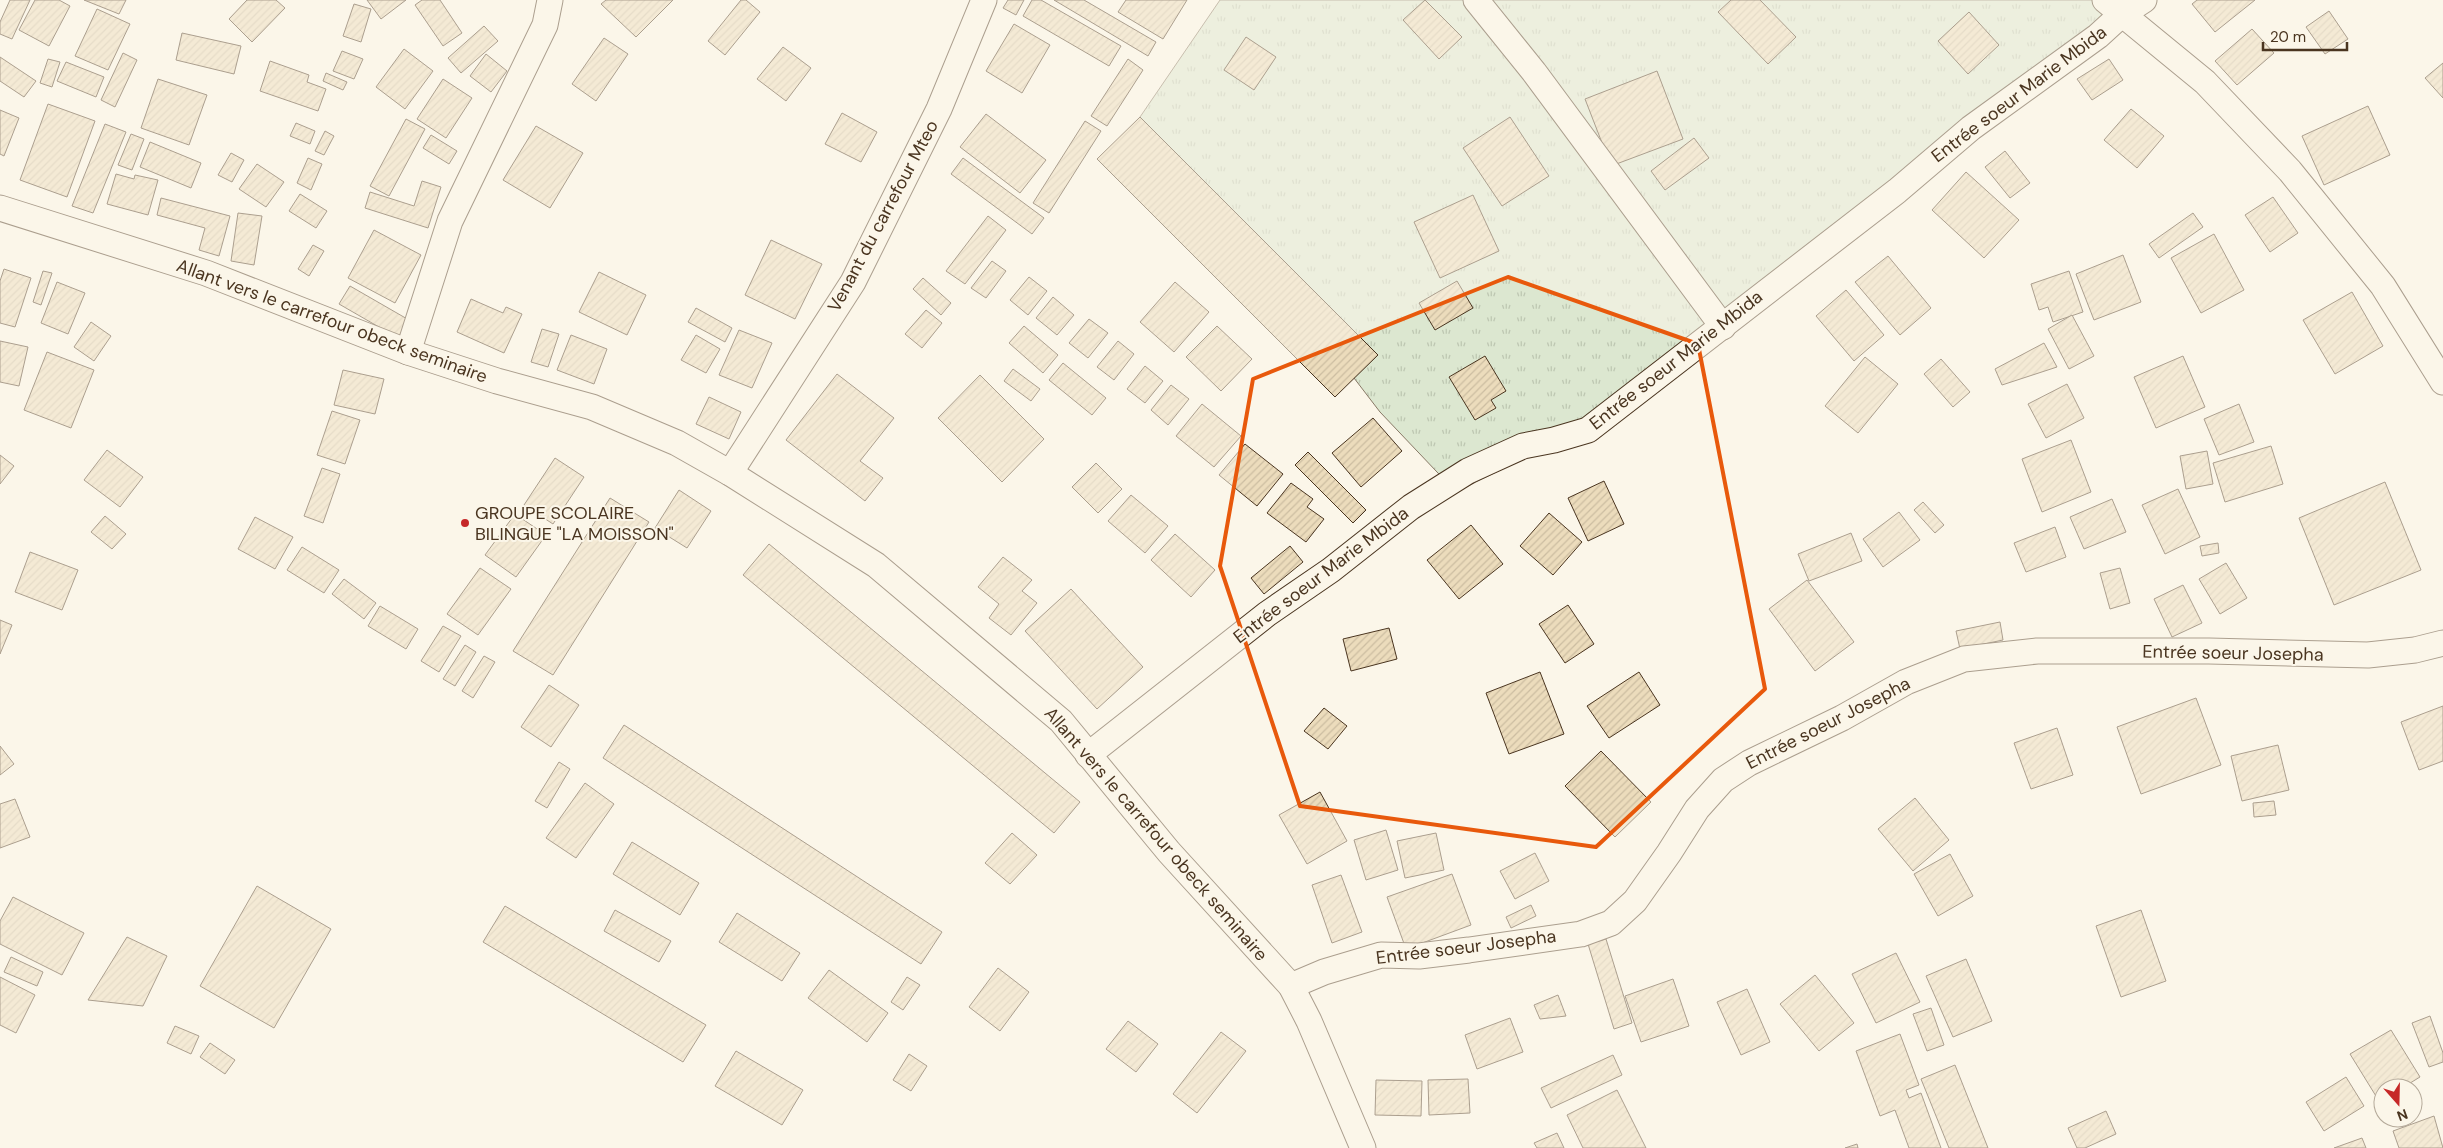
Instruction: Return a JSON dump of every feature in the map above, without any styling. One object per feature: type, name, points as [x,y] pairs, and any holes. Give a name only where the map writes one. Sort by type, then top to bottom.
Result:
[{"type":"street","points":[[408,352],[450,221],[545,25],[550,0]]},
{"type":"street","name":"Venant du carrefour Mteo","points":[[730,473],[853,282],[939,108],[984,0]]},
{"type":"street","points":[[1476,0],[1534,72],[1723,327]]},
{"type":"street","name":"Entrée soeur Marie Mbida","points":[[1088,755],[1267,614],[1331,570],[1411,507],[1468,471],[1524,446],[1588,430],[1897,191],[1971,128],[2098,36],[2113,7],[2144,0]]},
{"type":"street","points":[[2113,7],[2205,82],[2290,171],[2384,286],[2443,382]]},
{"type":"street","name":"Allant vers le carrefour obeck seminaire","points":[[0,208],[206,273],[408,352],[497,381],[592,407],[676,443],[730,473],[876,565],[1032,694],[1061,721],[1169,852],[1291,986],[1310,1020],[1363,1148]]},
{"type":"street","name":"Entrée soeur Josepha","points":[[1291,986],[1324,972],[1381,955],[1419,956],[1469,950],[1581,934],[1611,923],[1635,901],[1669,854],[1696,809],[1723,780],[1749,762],[1842,718],[1906,682],[1964,659],[2037,651],[2209,651],[2368,655],[2415,650],[2443,643]]},
{"type":"highlighted area","points":[[1508,277],[1698,344],[1765,689],[1596,847],[1300,806],[1220,566],[1253,379]]},
{"type":"green space","points":[[1220,0],[2099,0],[2112,13],[1588,426],[1456,492],[1380,412],[1354,378],[1377,355],[1140,117]]},
{"type":"building","points":[[10,0],[30,0],[12,39],[0,34],[0,22]]},
{"type":"building","points":[[35,0],[59,0],[70,6],[49,46],[19,30]]},
{"type":"building","points":[[84,0],[126,0],[119,14]]},
{"type":"building","points":[[247,0],[276,0],[285,8],[252,42],[229,19]]},
{"type":"building","points":[[367,0],[406,0],[381,19]]},
{"type":"building","points":[[422,0],[440,0],[462,33],[443,46],[415,5]]},
{"type":"building","points":[[606,0],[673,0],[636,37],[601,4]]},
{"type":"building","points":[[741,0],[746,0],[760,12],[725,55],[708,41]]},
{"type":"building","points":[[1008,0],[1024,0],[1016,15],[1003,8]]},
{"type":"building","points":[[1032,0],[1041,0],[1121,46],[1109,66],[1023,16]]},
{"type":"building","points":[[1054,0],[1084,0],[1156,42],[1148,56]]},
{"type":"building","points":[[1126,0],[1187,0],[1163,39],[1118,12]]},
{"type":"building","points":[[1425,0],[1462,37],[1439,59],[1403,20]]},
{"type":"building","points":[[1731,0],[1760,0],[1796,37],[1768,64],[1718,12]]},
{"type":"building","points":[[2197,0],[2255,0],[2215,32],[2192,4]]},
{"type":"building","points":[[354,4],[371,9],[361,42],[343,36]]},
{"type":"building","points":[[97,9],[130,24],[108,70],[75,56]]},
{"type":"building","points":[[2329,11],[2348,39],[2325,54],[2306,27]]},
{"type":"building","points":[[1969,12],[1999,45],[1968,74],[1938,41]]},
{"type":"building","points":[[1014,24],[1050,45],[1022,93],[986,71]]},
{"type":"building","points":[[484,26],[498,41],[461,73],[448,58]]},
{"type":"building","points":[[2252,29],[2274,53],[2237,85],[2215,61]]},
{"type":"building","points":[[182,33],[241,46],[234,74],[176,60]]},
{"type":"building","points":[[1246,37],[1276,57],[1254,90],[1224,70]]},
{"type":"building","points":[[604,38],[628,54],[596,101],[572,84]]},
{"type":"building","points":[[783,47],[811,68],[786,101],[757,79]]},
{"type":"building","points":[[404,49],[433,71],[405,109],[376,87]]},
{"type":"building","points":[[342,51],[363,59],[354,79],[333,71]]},
{"type":"building","points":[[123,53],[137,60],[115,107],[101,100]]},
{"type":"building","points":[[486,54],[507,71],[491,92],[470,76]]},
{"type":"building","points":[[0,57],[36,81],[24,97],[0,81]]},
{"type":"building","points":[[48,59],[60,62],[52,87],[40,83]]},
{"type":"building","points":[[1128,59],[1143,70],[1107,126],[1091,116]]},
{"type":"building","points":[[2109,59],[2123,80],[2092,100],[2077,79]]},
{"type":"building","points":[[270,61],[309,75],[307,82],[326,89],[318,111],[260,91]]},
{"type":"building","points":[[66,62],[104,77],[96,97],[57,81]]},
{"type":"building","points":[[2443,63],[2443,98],[2425,78]]},
{"type":"building","points":[[1657,71],[1683,139],[1611,166],[1585,99]]},
{"type":"building","points":[[326,73],[347,82],[343,90],[323,81]]},
{"type":"building","points":[[158,79],[207,95],[189,145],[141,128]]},
{"type":"building","points":[[443,79],[472,98],[446,138],[417,119]]},
{"type":"building","points":[[48,104],[95,121],[67,197],[20,180]]},
{"type":"building","points":[[2368,106],[2390,155],[2324,185],[2302,136]]},
{"type":"building","points":[[2131,109],[2164,136],[2137,168],[2104,140]]},
{"type":"building","points":[[0,110],[19,118],[4,156],[0,154]]},
{"type":"building","points":[[842,113],[877,132],[861,162],[825,144]]},
{"type":"building","points":[[986,114],[1046,160],[1020,193],[960,147]]},
{"type":"building","points":[[1140,117],[1378,355],[1335,397],[1097,159]]},
{"type":"building","points":[[1510,117],[1549,176],[1502,206],[1463,148]]},
{"type":"building","points":[[406,119],[425,129],[389,196],[370,186]]},
{"type":"building","points":[[1085,121],[1101,131],[1049,213],[1033,203]]},
{"type":"building","points":[[296,123],[315,131],[310,144],[290,136]]},
{"type":"building","points":[[105,124],[126,132],[93,213],[72,206]]},
{"type":"building","points":[[536,126],[583,153],[550,208],[503,180]]},
{"type":"building","points":[[325,131],[334,136],[324,155],[315,151]]},
{"type":"building","points":[[131,134],[144,139],[132,170],[118,165]]},
{"type":"building","points":[[431,135],[457,151],[449,164],[423,148]]},
{"type":"building","points":[[1694,138],[1709,158],[1665,190],[1651,171]]},
{"type":"building","points":[[150,142],[201,163],[191,188],[140,167]]},
{"type":"building","points":[[2005,151],[2030,183],[2010,198],[1985,167]]},
{"type":"building","points":[[231,153],[244,160],[232,182],[218,175]]},
{"type":"building","points":[[308,158],[322,164],[311,190],[297,183]]},
{"type":"building","points":[[963,158],[1044,218],[1032,234],[951,174]]},
{"type":"building","points":[[257,164],[284,182],[266,207],[239,189]]},
{"type":"building","points":[[1966,172],[2019,220],[1984,258],[1932,210]]},
{"type":"building","points":[[116,174],[134,179],[135,175],[158,180],[148,215],[107,204]]},
{"type":"building","points":[[422,181],[441,187],[428,228],[365,208],[370,192],[414,206]]},
{"type":"building","points":[[300,194],[327,211],[316,228],[289,211]]},
{"type":"building","points":[[1473,195],[1499,251],[1440,278],[1414,222]]},
{"type":"building","points":[[2273,197],[2298,233],[2270,252],[2245,215]]},
{"type":"building","points":[[161,198],[230,216],[219,256],[199,250],[205,228],[157,215]]},
{"type":"building","points":[[238,213],[262,216],[254,265],[231,261]]},
{"type":"building","points":[[2193,213],[2203,227],[2159,258],[2149,244]]},
{"type":"building","points":[[988,216],[1006,230],[965,284],[946,271]]},
{"type":"building","points":[[374,230],[421,255],[395,303],[348,278]]},
{"type":"building","points":[[2214,234],[2244,290],[2201,313],[2171,258]]},
{"type":"building","points":[[771,240],[822,264],[795,319],[745,295]]},
{"type":"building","points":[[313,245],[324,251],[309,276],[298,269]]},
{"type":"building","points":[[2123,255],[2141,302],[2094,320],[2076,274]]},
{"type":"building","points":[[1888,256],[1931,308],[1900,335],[1855,282]]},
{"type":"building","points":[[992,261],[1006,271],[986,298],[971,288]]},
{"type":"building","points":[[4,269],[31,278],[15,327],[0,323],[0,281]]},
{"type":"building","points":[[43,271],[52,273],[41,305],[33,302]]},
{"type":"building","points":[[2069,271],[2083,312],[2053,322],[2048,307],[2039,310],[2031,284]]},
{"type":"building","points":[[599,272],[646,295],[627,335],[579,312]]},
{"type":"building","points":[[1029,277],[1047,291],[1028,315],[1010,300]]},
{"type":"building","points":[[923,278],[951,303],[941,315],[913,289]]},
{"type":"building","points":[[1457,281],[1473,308],[1435,330],[1419,303]]},
{"type":"building","points":[[57,282],[85,293],[68,334],[41,323]]},
{"type":"building","points":[[1175,282],[1209,312],[1174,352],[1140,322]]},
{"type":"building","points":[[350,286],[409,320],[398,338],[339,304]]},
{"type":"building","points":[[1846,290],[1884,335],[1854,361],[1816,316]]},
{"type":"building","points":[[2352,292],[2383,346],[2335,374],[2303,320]]},
{"type":"building","points":[[1053,297],[1074,315],[1057,335],[1036,318]]},
{"type":"building","points":[[471,299],[503,313],[506,307],[522,314],[504,353],[457,332]]},
{"type":"building","points":[[696,308],[732,328],[725,342],[688,322]]},
{"type":"building","points":[[926,310],[942,323],[922,348],[905,334]]},
{"type":"building","points":[[2072,315],[2094,356],[2069,369],[2048,329]]},
{"type":"building","points":[[1089,319],[1108,333],[1088,358],[1069,343]]},
{"type":"building","points":[[91,322],[111,336],[94,361],[74,347]]},
{"type":"building","points":[[1024,326],[1058,355],[1043,373],[1009,343]]},
{"type":"building","points":[[1217,326],[1252,359],[1221,391],[1186,357]]},
{"type":"building","points":[[542,329],[559,334],[548,367],[531,362]]},
{"type":"building","points":[[739,330],[772,343],[752,388],[719,375]]},
{"type":"building","points":[[571,335],[607,349],[594,384],[557,370]]},
{"type":"building","points":[[696,335],[720,349],[706,373],[681,360]]},
{"type":"building","points":[[0,341],[28,347],[19,386],[0,382]]},
{"type":"building","points":[[1118,341],[1134,354],[1114,380],[1097,367]]},
{"type":"building","points":[[2044,343],[2057,367],[2002,385],[1995,369]]},
{"type":"building","points":[[47,352],[94,370],[71,428],[24,410]]},
{"type":"building","points":[[1485,356],[1506,391],[1491,400],[1496,408],[1475,420],[1449,377]]},
{"type":"building","points":[[2183,356],[2205,407],[2156,428],[2134,377]]},
{"type":"building","points":[[1865,357],[1898,384],[1858,433],[1825,406]]},
{"type":"building","points":[[1941,359],[1970,392],[1953,407],[1924,374]]},
{"type":"building","points":[[1063,363],[1106,398],[1092,415],[1049,380]]},
{"type":"building","points":[[1145,366],[1163,381],[1145,403],[1127,389]]},
{"type":"building","points":[[1013,369],[1040,389],[1031,401],[1004,381]]},
{"type":"building","points":[[343,370],[384,379],[375,414],[334,405]]},
{"type":"building","points":[[837,374],[894,418],[860,461],[883,478],[865,501],[786,440]]},
{"type":"building","points":[[980,375],[1044,439],[1002,482],[938,418]]},
{"type":"building","points":[[2067,384],[2084,418],[2046,438],[2028,404]]},
{"type":"building","points":[[1171,385],[1189,399],[1168,425],[1151,410]]},
{"type":"building","points":[[709,397],[741,412],[729,439],[696,424]]},
{"type":"building","points":[[1202,404],[1241,436],[1214,467],[1176,436]]},
{"type":"building","points":[[2239,404],[2254,442],[2219,455],[2204,419]]},
{"type":"building","points":[[332,411],[360,420],[345,464],[317,455]]},
{"type":"building","points":[[1373,418],[1402,451],[1361,487],[1332,453]]},
{"type":"building","points":[[2071,440],[2091,492],[2042,512],[2022,459]]},
{"type":"building","points":[[1245,444],[1283,474],[1257,506],[1219,475]]},
{"type":"building","points":[[2271,446],[2283,484],[2225,502],[2213,463]]},
{"type":"building","points":[[107,450],[143,477],[120,507],[84,480]]},
{"type":"building","points":[[2207,451],[2213,484],[2186,489],[2180,456]]},
{"type":"building","points":[[1308,452],[1366,510],[1353,523],[1295,465]]},
{"type":"building","points":[[0,455],[14,466],[0,484]]},
{"type":"building","points":[[555,458],[584,477],[553,524],[524,505]]},
{"type":"building","points":[[1096,463],[1122,489],[1098,513],[1072,487]]},
{"type":"building","points":[[322,468],[340,474],[323,523],[304,516]]},
{"type":"building","points":[[1604,481],[1624,524],[1588,541],[1568,498]]},
{"type":"building","points":[[2385,482],[2421,570],[2334,605],[2299,518]]},
{"type":"building","points":[[1291,483],[1313,499],[1307,507],[1324,519],[1306,542],[1267,513]]},
{"type":"building","points":[[2178,489],[2200,537],[2165,554],[2142,505]]},
{"type":"building","points":[[679,490],[711,511],[687,548],[655,528]]},
{"type":"building","points":[[1131,495],[1168,526],[1145,553],[1108,521]]},
{"type":"building","points":[[610,498],[649,522],[553,675],[513,651]]},
{"type":"building","points":[[2112,499],[2126,532],[2084,549],[2070,517]]},
{"type":"building","points":[[1923,502],[1944,525],[1935,533],[1914,510]]},
{"type":"building","points":[[1899,512],[1920,540],[1883,567],[1863,539]]},
{"type":"building","points":[[1549,513],[1582,542],[1553,575],[1520,546]]},
{"type":"building","points":[[515,514],[546,535],[516,577],[485,555]]},
{"type":"building","points":[[105,516],[126,534],[112,549],[91,532]]},
{"type":"building","points":[[255,517],[293,537],[275,569],[238,549]]},
{"type":"building","points":[[1471,525],[1503,564],[1459,599],[1427,560]]},
{"type":"building","points":[[2055,527],[2066,557],[2026,572],[2014,543]]},
{"type":"building","points":[[1851,533],[1862,561],[1809,581],[1798,554]]},
{"type":"building","points":[[1175,534],[1215,570],[1191,597],[1151,560]]},
{"type":"building","points":[[2218,543],[2219,553],[2202,556],[2200,546]]},
{"type":"building","points":[[769,544],[1080,802],[1054,833],[743,575]]},
{"type":"building","points":[[1290,546],[1303,562],[1264,594],[1251,578]]},
{"type":"building","points":[[302,547],[339,570],[324,593],[287,570]]},
{"type":"building","points":[[30,552],[78,570],[62,610],[15,592]]},
{"type":"building","points":[[1003,557],[1032,580],[1022,591],[1037,603],[1011,635],[989,618],[999,604],[978,587]]},
{"type":"building","points":[[2226,563],[2247,598],[2220,614],[2199,579]]},
{"type":"building","points":[[480,568],[511,589],[478,635],[447,614]]},
{"type":"building","points":[[2120,568],[2130,603],[2110,609],[2100,573]]},
{"type":"building","points":[[344,579],[376,603],[364,619],[332,594]]},
{"type":"building","points":[[1807,580],[1854,642],[1815,671],[1769,609]]},
{"type":"building","points":[[2183,585],[2202,623],[2172,637],[2154,599]]},
{"type":"building","points":[[1071,589],[1143,667],[1097,709],[1025,631]]},
{"type":"building","points":[[1568,605],[1594,644],[1565,663],[1539,624]]},
{"type":"building","points":[[380,606],[418,629],[406,649],[368,626]]},
{"type":"building","points":[[0,620],[12,625],[0,654]]},
{"type":"building","points":[[2000,622],[2003,640],[1960,649],[1956,631]]},
{"type":"building","points":[[443,626],[461,636],[439,672],[421,661]]},
{"type":"building","points":[[1389,628],[1397,659],[1351,671],[1343,639]]},
{"type":"building","points":[[465,645],[476,652],[455,686],[443,679]]},
{"type":"building","points":[[484,656],[495,662],[473,698],[462,691]]},
{"type":"building","points":[[1540,672],[1564,734],[1509,754],[1486,693]]},
{"type":"building","points":[[1639,672],[1660,705],[1609,738],[1587,706]]},
{"type":"building","points":[[549,685],[579,705],[551,747],[521,727]]},
{"type":"building","points":[[2196,698],[2221,765],[2141,794],[2117,727]]},
{"type":"building","points":[[2443,706],[2443,761],[2419,770],[2401,722]]},
{"type":"building","points":[[1324,708],[1347,726],[1328,749],[1304,731]]},
{"type":"building","points":[[624,725],[942,932],[921,964],[603,758]]},
{"type":"building","points":[[2057,728],[2073,775],[2031,789],[2014,743]]},
{"type":"building","points":[[2278,745],[2289,790],[2242,801],[2231,756]]},
{"type":"building","points":[[0,746],[14,764],[0,775]]},
{"type":"building","points":[[1601,751],[1651,802],[1615,837],[1565,786]]},
{"type":"building","points":[[559,762],[570,769],[547,808],[535,801]]},
{"type":"building","points":[[585,783],[614,804],[576,858],[546,838]]},
{"type":"building","points":[[1320,792],[1347,841],[1307,864],[1279,815]]},
{"type":"building","points":[[1915,798],[1949,840],[1913,871],[1878,829]]},
{"type":"building","points":[[15,799],[30,837],[0,848],[0,804]]},
{"type":"building","points":[[2274,801],[2276,815],[2254,817],[2253,803]]},
{"type":"building","points":[[1386,830],[1398,870],[1366,880],[1354,840]]},
{"type":"building","points":[[1012,833],[1037,855],[1010,884],[985,863]]},
{"type":"building","points":[[1436,833],[1444,870],[1405,878],[1397,841]]},
{"type":"building","points":[[632,842],[699,883],[680,915],[613,874]]},
{"type":"building","points":[[1535,853],[1549,881],[1515,899],[1500,871]]},
{"type":"building","points":[[1950,854],[1973,896],[1938,916],[1914,874]]},
{"type":"building","points":[[1452,874],[1471,925],[1406,949],[1387,897]]},
{"type":"building","points":[[1341,875],[1362,932],[1332,943],[1312,885]]},
{"type":"building","points":[[257,886],[331,929],[274,1028],[200,986]]},
{"type":"building","points":[[13,897],[84,933],[62,975],[0,944],[0,921]]},
{"type":"building","points":[[1531,905],[1536,916],[1511,928],[1506,917]]},
{"type":"building","points":[[505,906],[706,1025],[683,1062],[483,942]]},
{"type":"building","points":[[615,910],[671,941],[659,962],[604,931]]},
{"type":"building","points":[[2141,910],[2166,981],[2121,997],[2096,926]]},
{"type":"building","points":[[737,913],[800,953],[782,981],[719,942]]},
{"type":"building","points":[[127,937],[167,956],[143,1006],[88,1000]]},
{"type":"building","points":[[1606,939],[1632,1023],[1614,1029],[1588,944]]},
{"type":"building","points":[[1896,953],[1920,1002],[1876,1023],[1852,974]]},
{"type":"building","points":[[11,957],[43,972],[37,986],[4,972]]},
{"type":"building","points":[[1966,959],[1992,1021],[1953,1037],[1926,976]]},
{"type":"building","points":[[998,968],[1029,992],[1000,1031],[969,1007]]},
{"type":"building","points":[[829,970],[888,1013],[867,1042],[808,998]]},
{"type":"building","points":[[1815,975],[1854,1023],[1819,1051],[1780,1004]]},
{"type":"building","points":[[0,977],[35,995],[16,1033],[0,1025]]},
{"type":"building","points":[[907,977],[920,985],[903,1010],[891,1002]]},
{"type":"building","points":[[1673,979],[1689,1026],[1641,1042],[1625,996]]},
{"type":"building","points":[[1747,989],[1770,1042],[1741,1055],[1717,1002]]},
{"type":"building","points":[[1558,995],[1566,1016],[1540,1019],[1534,1005]]},
{"type":"building","points":[[1931,1008],[1944,1045],[1927,1051],[1913,1014]]},
{"type":"building","points":[[2430,1016],[2443,1053],[2443,1062],[2429,1067],[2412,1023]]},
{"type":"building","points":[[1510,1018],[1523,1052],[1477,1069],[1465,1035]]},
{"type":"building","points":[[1128,1021],[1158,1044],[1136,1072],[1106,1049]]},
{"type":"building","points":[[175,1026],[199,1036],[191,1054],[167,1043]]},
{"type":"building","points":[[2391,1030],[2420,1077],[2373,1078],[2373,1091],[2350,1054]]},
{"type":"building","points":[[1221,1032],[1246,1051],[1197,1113],[1173,1094]]},
{"type":"building","points":[[1900,1034],[1919,1085],[1906,1090],[1909,1098],[1921,1093],[1941,1148],[1909,1148],[1895,1110],[1880,1116],[1856,1051]]},
{"type":"building","points":[[210,1043],[235,1060],[225,1074],[200,1057]]},
{"type":"building","points":[[736,1051],[803,1090],[782,1125],[715,1086]]},
{"type":"building","points":[[909,1054],[927,1066],[911,1091],[893,1080]]},
{"type":"building","points":[[1613,1055],[1622,1075],[1551,1108],[1541,1088]]},
{"type":"building","points":[[1955,1065],[1988,1148],[1949,1148],[1921,1079]]},
{"type":"building","points":[[2346,1077],[2364,1106],[2324,1131],[2306,1102]]},
{"type":"building","points":[[1468,1079],[1470,1113],[1429,1115],[1428,1080]]},
{"type":"building","points":[[1376,1080],[1422,1081],[1421,1116],[1375,1115]]},
{"type":"building","points":[[1617,1090],[1646,1148],[1583,1148],[1567,1115]]},
{"type":"building","points":[[2106,1111],[2116,1134],[2085,1148],[2077,1148],[2068,1128]]},
{"type":"building","points":[[2434,1116],[2443,1148],[2399,1148],[2393,1131],[2401,1128],[2423,1128],[2423,1120]]},
{"type":"building","points":[[1557,1133],[1564,1148],[1537,1148],[1534,1143]]},
{"type":"building","points":[[2362,1138],[2366,1148],[2334,1148]]},
{"type":"building","points":[[1857,1144],[1858,1148],[1845,1148]]},
{"type":"place","name":"GROUPE SCOLAIRE BILINGUE \"LA MOISSON\"","points":[[465,523]]}]
